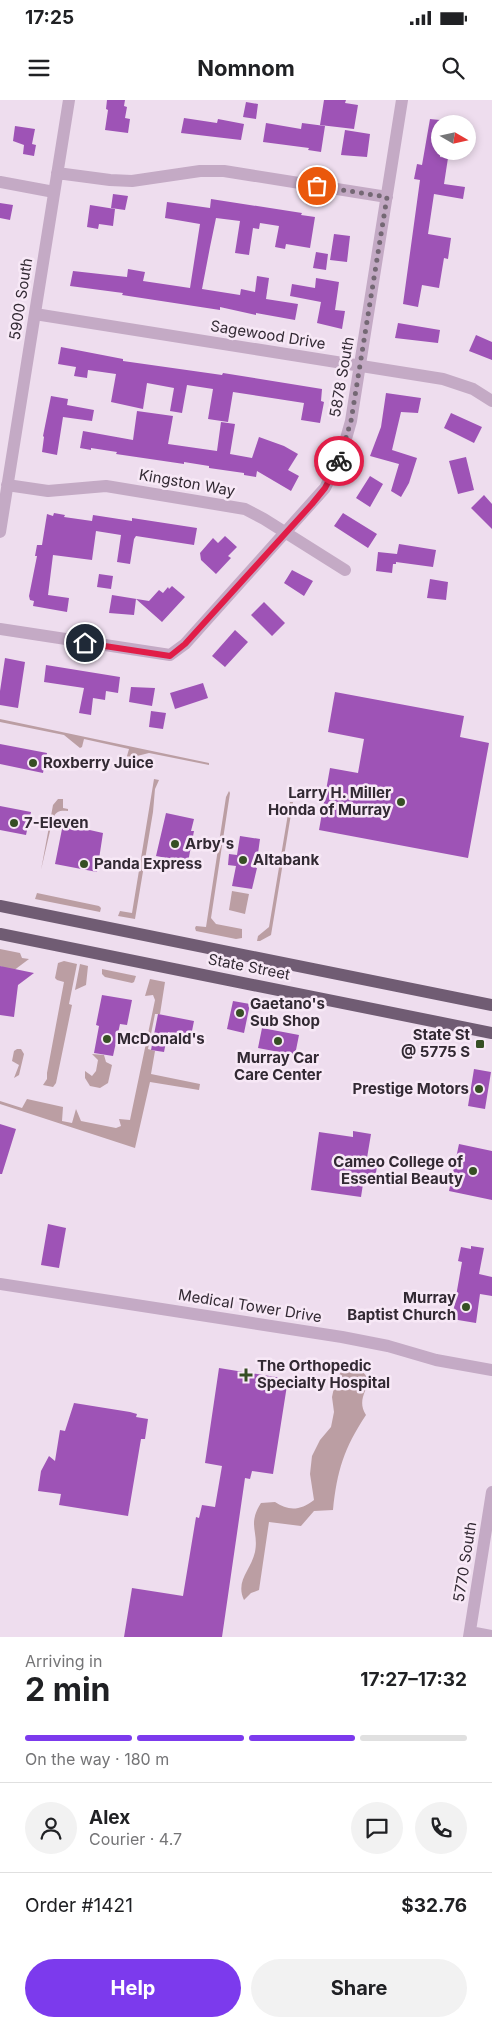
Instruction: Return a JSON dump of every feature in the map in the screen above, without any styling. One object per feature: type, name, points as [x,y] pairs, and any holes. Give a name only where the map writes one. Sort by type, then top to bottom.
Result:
[{"type":"main road","name":"State Street","points":[[0,906],[492,1005]]},
{"type":"main road","name":"State Street","points":[[0,934],[492,1032]]},
{"type":"street","name":"5900 South","points":[[0,532],[1,516],[8,485],[69,100]]},
{"type":"street","name":"5878 South","points":[[0,629],[170,656],[185,644],[325,488],[337,468],[351,421],[402,100]]},
{"type":"street","points":[[57,172],[110,180],[132,181],[200,171],[224,171],[387,197]]},
{"type":"street","points":[[0,182],[54,192]]},
{"type":"street","name":"Sagewood Drive","points":[[35,314],[458,383],[473,389],[492,401]]},
{"type":"street","name":"Kingston Way","points":[[8,485],[48,491],[106,486],[245,509],[345,570]]},
{"type":"street","name":"Medical Tower Drive","points":[[0,1284],[352,1339],[388,1346],[436,1360],[492,1370]]},
{"type":"street","name":"5770 South","points":[[470,1635],[492,1492]]},
{"type":"street","points":[[470,1635],[492,1636]]},
{"type":"shaded area","points":[[0,719],[209,763],[209,765],[149,753],[129,758],[127,756],[129,749],[84,739],[80,748],[64,735],[0,722]]},
{"type":"shaded area","points":[[154,779],[159,780],[155,789],[153,812],[135,919],[118,916],[120,911],[132,913]]},
{"type":"shaded area","points":[[229,791],[211,918],[216,924],[242,929],[242,938],[236,939],[196,931],[195,928],[196,926],[206,927],[226,797]]},
{"type":"shaded area","points":[[58,799],[63,799],[63,808],[68,809],[68,811],[59,811],[53,818],[41,870],[53,805]]},
{"type":"shaded area","points":[[290,802],[293,802],[271,935],[257,941],[258,936],[269,927]]},
{"type":"shaded area","points":[[232,891],[249,894],[245,914],[229,910]]},
{"type":"shaded area","points":[[37,893],[99,906],[101,908],[100,912],[35,899]]},
{"type":"shaded area","points":[[0,949],[20,953],[22,958],[29,959],[13,971],[0,966]]},
{"type":"shaded area","points":[[64,961],[77,964],[69,1004],[72,1005],[56,1083],[53,1087],[43,1085],[47,1079],[64,982],[55,978],[58,963]]},
{"type":"shaded area","points":[[80,964],[88,966],[86,985],[75,990]]},
{"type":"shaded area","points":[[102,969],[136,976],[132,983],[105,977],[102,974]]},
{"type":"shaded area","points":[[150,979],[165,982],[160,1014],[155,1014],[148,1049],[155,1051],[151,1074],[200,1084],[199,1090],[150,1082],[135,1148],[0,1104],[0,1101],[22,1108],[27,1099],[63,1107],[62,1121],[72,1123],[76,1109],[81,1121],[116,1128],[121,1126],[119,1119],[130,1120],[155,1000],[153,995],[145,996]]},
{"type":"shaded area","points":[[21,1049],[24,1054],[19,1075],[14,1078],[19,1065],[12,1061],[14,1051]]},
{"type":"shaded area","points":[[92,1054],[104,1055],[106,1062],[112,1065],[108,1083],[100,1088],[90,1086],[85,1078],[85,1071],[92,1076],[96,1071],[98,1060]]},
{"type":"shaded area","points":[[356,1367],[367,1378],[362,1400],[366,1415],[352,1438],[343,1460],[339,1472],[333,1510],[314,1511],[301,1526],[269,1522],[259,1590],[251,1593],[244,1600],[241,1587],[255,1552],[254,1523],[257,1511],[261,1503],[275,1502],[289,1508],[299,1508],[314,1500],[310,1474],[312,1456],[320,1440],[331,1427],[334,1412],[332,1397],[335,1383],[343,1368]]},
{"type":"building","points":[[107,100],[125,100],[124,106],[127,107],[125,118],[130,119],[128,133],[105,130],[108,110],[106,109]]},
{"type":"building","points":[[324,100],[346,100],[345,103],[358,105],[354,129],[320,125]]},
{"type":"building","points":[[246,102],[258,104],[256,119],[243,117]]},
{"type":"building","points":[[184,118],[217,123],[218,119],[244,124],[241,140],[181,133]]},
{"type":"building","points":[[431,119],[431,160],[448,160],[444,184],[465,187],[463,199],[434,194],[428,234],[451,238],[448,259],[444,258],[439,288],[422,285],[418,307],[403,304],[420,180],[414,179],[417,164],[422,165]]},
{"type":"building","points":[[266,123],[301,129],[302,123],[325,126],[321,152],[308,150],[309,148],[263,142]]},
{"type":"building","points":[[15,126],[35,129],[32,144],[36,145],[34,156],[23,154],[24,145],[13,141]]},
{"type":"building","points":[[345,130],[370,134],[367,157],[341,155]]},
{"type":"building","points":[[113,194],[128,196],[125,210],[111,208]]},
{"type":"building","points":[[211,199],[302,213],[301,215],[315,217],[310,248],[286,244],[285,249],[275,247],[279,226],[260,223],[259,229],[253,228],[249,255],[235,253],[240,221],[216,218],[210,247],[202,289],[240,295],[241,289],[255,292],[257,276],[269,278],[266,299],[298,304],[295,320],[256,313],[256,315],[220,307],[220,310],[70,286],[73,271],[127,277],[128,269],[145,272],[143,281],[190,288],[200,224],[165,218],[167,202],[210,208]]},
{"type":"building","points":[[0,203],[13,205],[10,220],[0,218]]},
{"type":"building","points":[[90,205],[115,209],[113,226],[99,224],[98,229],[87,227]]},
{"type":"building","points":[[334,234],[350,236],[347,262],[330,260]]},
{"type":"building","points":[[316,252],[328,254],[326,270],[313,268]]},
{"type":"building","points":[[316,278],[339,282],[335,310],[345,311],[342,329],[317,323],[321,302],[290,296],[292,284],[315,288]]},
{"type":"building","points":[[398,323],[440,330],[438,343],[395,338]]},
{"type":"building","points":[[476,335],[492,342],[492,360],[469,351]]},
{"type":"building","points":[[61,347],[123,359],[123,361],[222,375],[223,373],[322,389],[321,401],[324,402],[320,423],[301,420],[304,403],[233,392],[228,422],[208,419],[213,389],[187,385],[182,413],[170,411],[174,388],[147,383],[143,409],[111,402],[116,374],[88,370],[87,378],[74,376],[76,367],[58,364]]},
{"type":"building","points":[[386,393],[421,398],[418,413],[401,412],[392,450],[417,458],[409,483],[401,497],[391,491],[399,464],[370,456],[381,427]]},
{"type":"building","points":[[51,396],[68,399],[67,405],[94,410],[92,421],[63,417],[57,455],[42,452],[43,436]]},
{"type":"building","points":[[137,411],[173,416],[168,444],[217,451],[221,422],[235,424],[230,454],[252,458],[259,437],[284,446],[298,454],[288,470],[299,476],[291,491],[257,471],[256,477],[244,475],[244,473],[209,468],[209,466],[116,454],[117,452],[91,448],[91,450],[80,448],[83,431],[133,440]]},
{"type":"building","points":[[451,413],[482,427],[474,443],[444,428]]},
{"type":"building","points":[[466,457],[474,490],[458,494],[449,461]]},
{"type":"building","points":[[370,476],[383,484],[370,507],[356,498]]},
{"type":"building","points":[[484,495],[492,504],[492,529],[471,508]]},
{"type":"building","points":[[54,513],[65,515],[64,517],[92,521],[93,515],[132,521],[132,518],[197,528],[194,545],[136,536],[130,564],[117,562],[121,535],[96,531],[92,560],[53,555],[48,595],[69,598],[67,612],[33,606],[34,601],[30,600],[29,596],[37,556],[35,556],[37,545],[42,545],[47,514],[53,516]]},
{"type":"building","points":[[343,513],[377,534],[368,548],[334,526]]},
{"type":"building","points":[[225,536],[237,547],[228,556],[231,558],[216,574],[201,560],[200,553],[213,538],[218,543]]},
{"type":"building","points":[[399,544],[436,550],[433,567],[396,562],[396,564],[393,564],[392,573],[376,571],[378,552],[397,554]]},
{"type":"building","points":[[292,570],[313,581],[304,596],[284,583]]},
{"type":"building","points":[[99,574],[113,576],[111,589],[97,587]]},
{"type":"building","points":[[430,579],[448,582],[446,600],[427,598]]},
{"type":"building","points":[[172,586],[185,597],[162,622],[136,599],[134,615],[109,613],[112,595],[149,601],[159,590],[163,593],[168,587],[169,589]]},
{"type":"building","points":[[264,602],[285,623],[272,636],[251,615]]},
{"type":"building","points":[[235,630],[248,642],[225,667],[212,656]]},
{"type":"building","points":[[5,658],[25,662],[18,708],[0,705]]},
{"type":"building","points":[[46,665],[120,677],[118,693],[106,691],[105,700],[93,698],[91,715],[79,713],[84,688],[44,682]]},
{"type":"building","points":[[203,683],[208,698],[175,709],[170,693]]},
{"type":"building","points":[[131,687],[155,688],[152,706],[129,702]]},
{"type":"building","name":"Larry H. Miller Honda of Murray","points":[[335,692],[464,716],[460,737],[489,743],[468,858],[319,830],[330,768],[358,773],[364,739],[328,732]]},
{"type":"building","points":[[151,711],[166,713],[163,729],[149,727]]},
{"type":"building","points":[[0,744],[47,753],[43,773],[0,764]]},
{"type":"building","name":"7-Eleven","points":[[0,806],[31,812],[26,835],[0,830]]},
{"type":"building","name":"Arby's","points":[[166,813],[194,819],[191,831],[194,831],[188,862],[156,856]]},
{"type":"building","points":[[63,824],[103,833],[97,872],[55,864]]},
{"type":"building","name":"Altabank","points":[[240,836],[260,839],[257,868],[252,889],[232,886],[236,866],[228,865],[229,854],[237,855]]},
{"type":"building","points":[[0,966],[34,973],[18,985],[14,1017],[0,1015]]},
{"type":"building","name":"McDonald's","points":[[102,995],[132,1000],[127,1025],[120,1024],[113,1056],[94,1053],[99,1026],[96,1025]]},
{"type":"building","name":"Gaetano's Sub Shop","points":[[233,1001],[250,1004],[244,1033],[227,1029]]},
{"type":"building","points":[[158,1014],[194,1021],[191,1036],[168,1032],[164,1052],[151,1050]]},
{"type":"building","name":"Murray Car Care Center","points":[[262,1028],[299,1035],[295,1055],[258,1048]]},
{"type":"building","name":"Prestige Motors","points":[[474,1069],[491,1072],[485,1109],[468,1106]]},
{"type":"building","points":[[0,1124],[16,1129],[2,1174],[0,1174]]},
{"type":"building","points":[[353,1131],[371,1134],[367,1158],[378,1160],[374,1185],[363,1184],[361,1197],[311,1190],[319,1132],[353,1137]]},
{"type":"building","name":"Cameo College of Essential Beauty","points":[[459,1144],[492,1151],[492,1200],[449,1191]]},
{"type":"building","points":[[48,1224],[66,1228],[59,1268],[41,1265]]},
{"type":"building","name":"Murray Baptist Church","points":[[471,1246],[484,1248],[479,1274],[492,1277],[492,1296],[480,1294],[476,1323],[452,1319],[462,1262],[458,1261],[461,1247],[471,1249]]},
{"type":"building","points":[[219,1368],[288,1379],[273,1474],[252,1471],[250,1479],[245,1478],[222,1637],[124,1637],[132,1588],[183,1596],[196,1517],[199,1518],[202,1505],[215,1507],[222,1466],[205,1463]]},
{"type":"building","points":[[74,1403],[130,1412],[137,1414],[136,1417],[148,1419],[145,1439],[141,1439],[128,1516],[59,1505],[61,1494],[38,1491],[41,1471],[49,1456],[55,1461],[60,1430],[65,1431]]},
{"type":"way so far","points":[[317,186],[387,197],[351,421],[339,461]]},
{"type":"place","name":"Roxberry Juice","points":[[33,763]]},
{"type":"place","name":"Larry H. Miller Honda of Murray","points":[[401,802]]},
{"type":"place","name":"7-Eleven","points":[[14,823]]},
{"type":"place","name":"Arby's","points":[[175,844]]},
{"type":"place","name":"Altabank","points":[[243,860]]},
{"type":"place","name":"Panda Express","points":[[84,864]]},
{"type":"place","name":"Gaetano's Sub Shop","points":[[240,1013]]},
{"type":"place","name":"McDonald's","points":[[107,1039]]},
{"type":"place","name":"Murray Car Care Center","points":[[278,1041]]},
{"type":"place","name":"State St @ 5775 S","points":[[480,1044]]},
{"type":"place","name":"Prestige Motors","points":[[479,1089]]},
{"type":"place","name":"Cameo College of Essential Beauty","points":[[473,1171]]},
{"type":"place","name":"Murray Baptist Church","points":[[466,1307]]},
{"type":"place","name":"The Orthopedic Specialty Hospital","points":[[246,1375]]},
{"type":"route","points":[[85,643],[170,656],[185,644],[312,504],[325,488],[339,461]]}]
